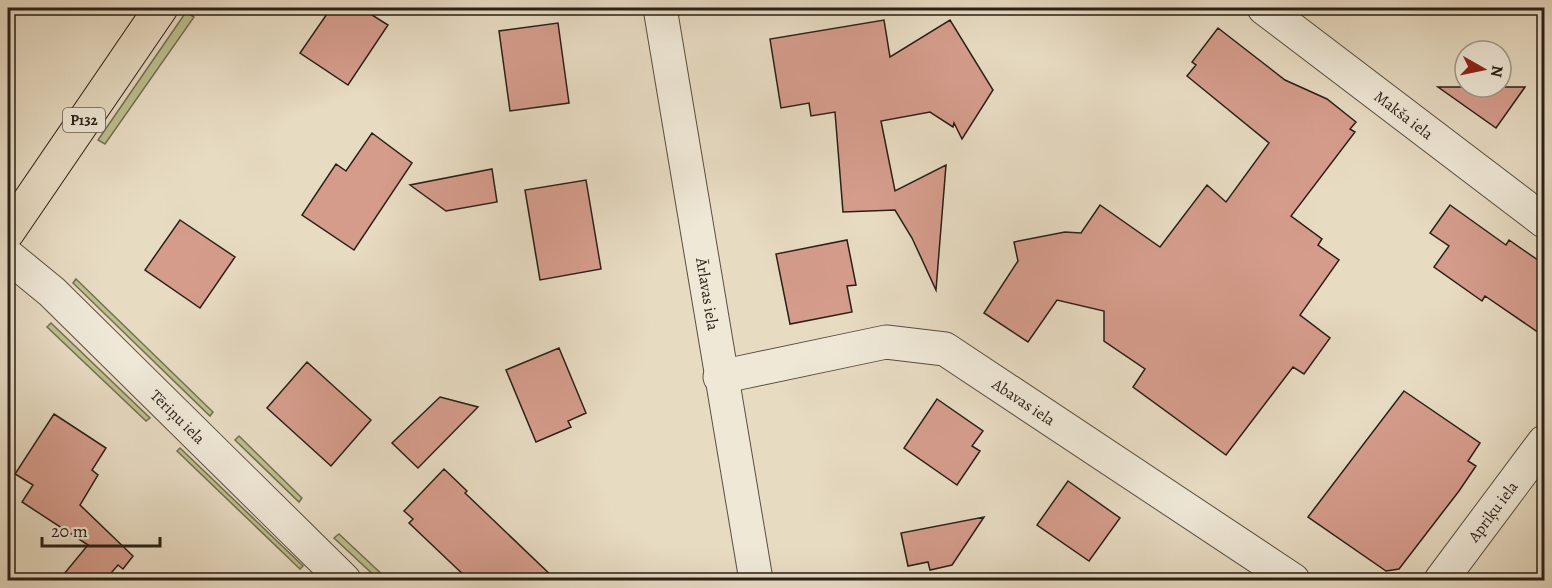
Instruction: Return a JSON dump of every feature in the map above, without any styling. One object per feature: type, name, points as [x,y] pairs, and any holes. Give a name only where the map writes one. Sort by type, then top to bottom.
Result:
[{"type":"main road","name":"P132","points":[[8,232],[161,8]]},
{"type":"street","name":"Ārlavas iela","points":[[660,8],[720,378],[756,580]]},
{"type":"street","name":"Makša iela","points":[[1264,8],[1545,221]]},
{"type":"street","name":"Tēriņu iela","points":[[8,256],[52,292],[344,580]]},
{"type":"street","name":"Abavas iela","points":[[720,378],[886,342],[945,349],[1293,580]]},
{"type":"street","name":"Apriķu iela","points":[[1441,580],[1545,442]]},
{"type":"green space","points":[[186,12],[194,17],[105,144],[98,140]]},
{"type":"green space","points":[[76,279],[213,412],[210,416],[73,283]]},
{"type":"green space","points":[[51,323],[150,418],[146,421],[47,327]]},
{"type":"green space","points":[[239,436],[302,498],[299,502],[235,440]]},
{"type":"green space","points":[[180,448],[303,566],[300,569],[177,451]]},
{"type":"green space","points":[[339,534],[388,580],[379,580],[334,538]]},
{"type":"building","points":[[331,8],[361,8],[388,25],[348,85],[300,53]]},
{"type":"building","points":[[884,20],[890,57],[950,20],[993,90],[962,139],[954,123],[953,127],[930,112],[881,121],[895,191],[946,165],[936,290],[912,238],[895,210],[843,212],[835,112],[811,116],[809,103],[781,108],[770,39]]},
{"type":"building","points":[[558,23],[569,103],[510,111],[499,31]]},
{"type":"building","points":[[1218,28],[1285,80],[1327,99],[1356,122],[1350,129],[1355,132],[1291,216],[1322,239],[1318,245],[1339,260],[1300,315],[1330,338],[1304,374],[1293,367],[1226,455],[1133,387],[1145,369],[1104,341],[1104,311],[1057,300],[1028,342],[984,313],[1018,261],[1014,242],[1065,232],[1081,233],[1100,205],[1160,247],[1207,185],[1226,202],[1269,143],[1187,76],[1196,65],[1192,62]]},
{"type":"building","points":[[1438,87],[1453,87],[1453,98]]},
{"type":"building","points":[[1513,87],[1525,87],[1496,128],[1455,99],[1513,99]]},
{"type":"building","points":[[372,133],[412,163],[354,250],[302,215],[336,164],[346,171]]},
{"type":"building","points":[[492,169],[497,202],[446,211],[410,185]]},
{"type":"building","points":[[586,180],[601,269],[540,280],[525,190]]},
{"type":"building","points":[[1450,205],[1506,245],[1509,240],[1545,265],[1545,337],[1485,296],[1482,301],[1434,267],[1449,246],[1430,233]]},
{"type":"building","points":[[180,220],[235,257],[200,308],[145,270]]},
{"type":"building","points":[[847,240],[856,285],[847,286],[852,312],[790,324],[776,254]]},
{"type":"building","points":[[559,348],[586,413],[568,421],[571,427],[536,442],[506,370]]},
{"type":"building","points":[[307,362],[371,420],[331,466],[267,408]]},
{"type":"building","points":[[1404,391],[1480,443],[1468,461],[1476,466],[1459,491],[1399,569],[1386,571],[1308,517]]},
{"type":"building","points":[[440,397],[478,407],[418,468],[392,443]]},
{"type":"building","points":[[937,399],[983,431],[972,446],[980,451],[957,485],[904,448]]},
{"type":"building","points":[[54,414],[106,448],[92,470],[98,475],[80,505],[133,556],[123,569],[118,565],[105,580],[59,580],[88,545],[22,502],[33,485],[15,474]]},
{"type":"building","points":[[444,469],[467,491],[465,493],[556,580],[469,580],[409,523],[413,519],[404,511]]},
{"type":"building","points":[[1068,481],[1120,518],[1089,561],[1037,525]]},
{"type":"building","points":[[984,517],[952,565],[930,570],[928,562],[908,566],[901,533]]}]
